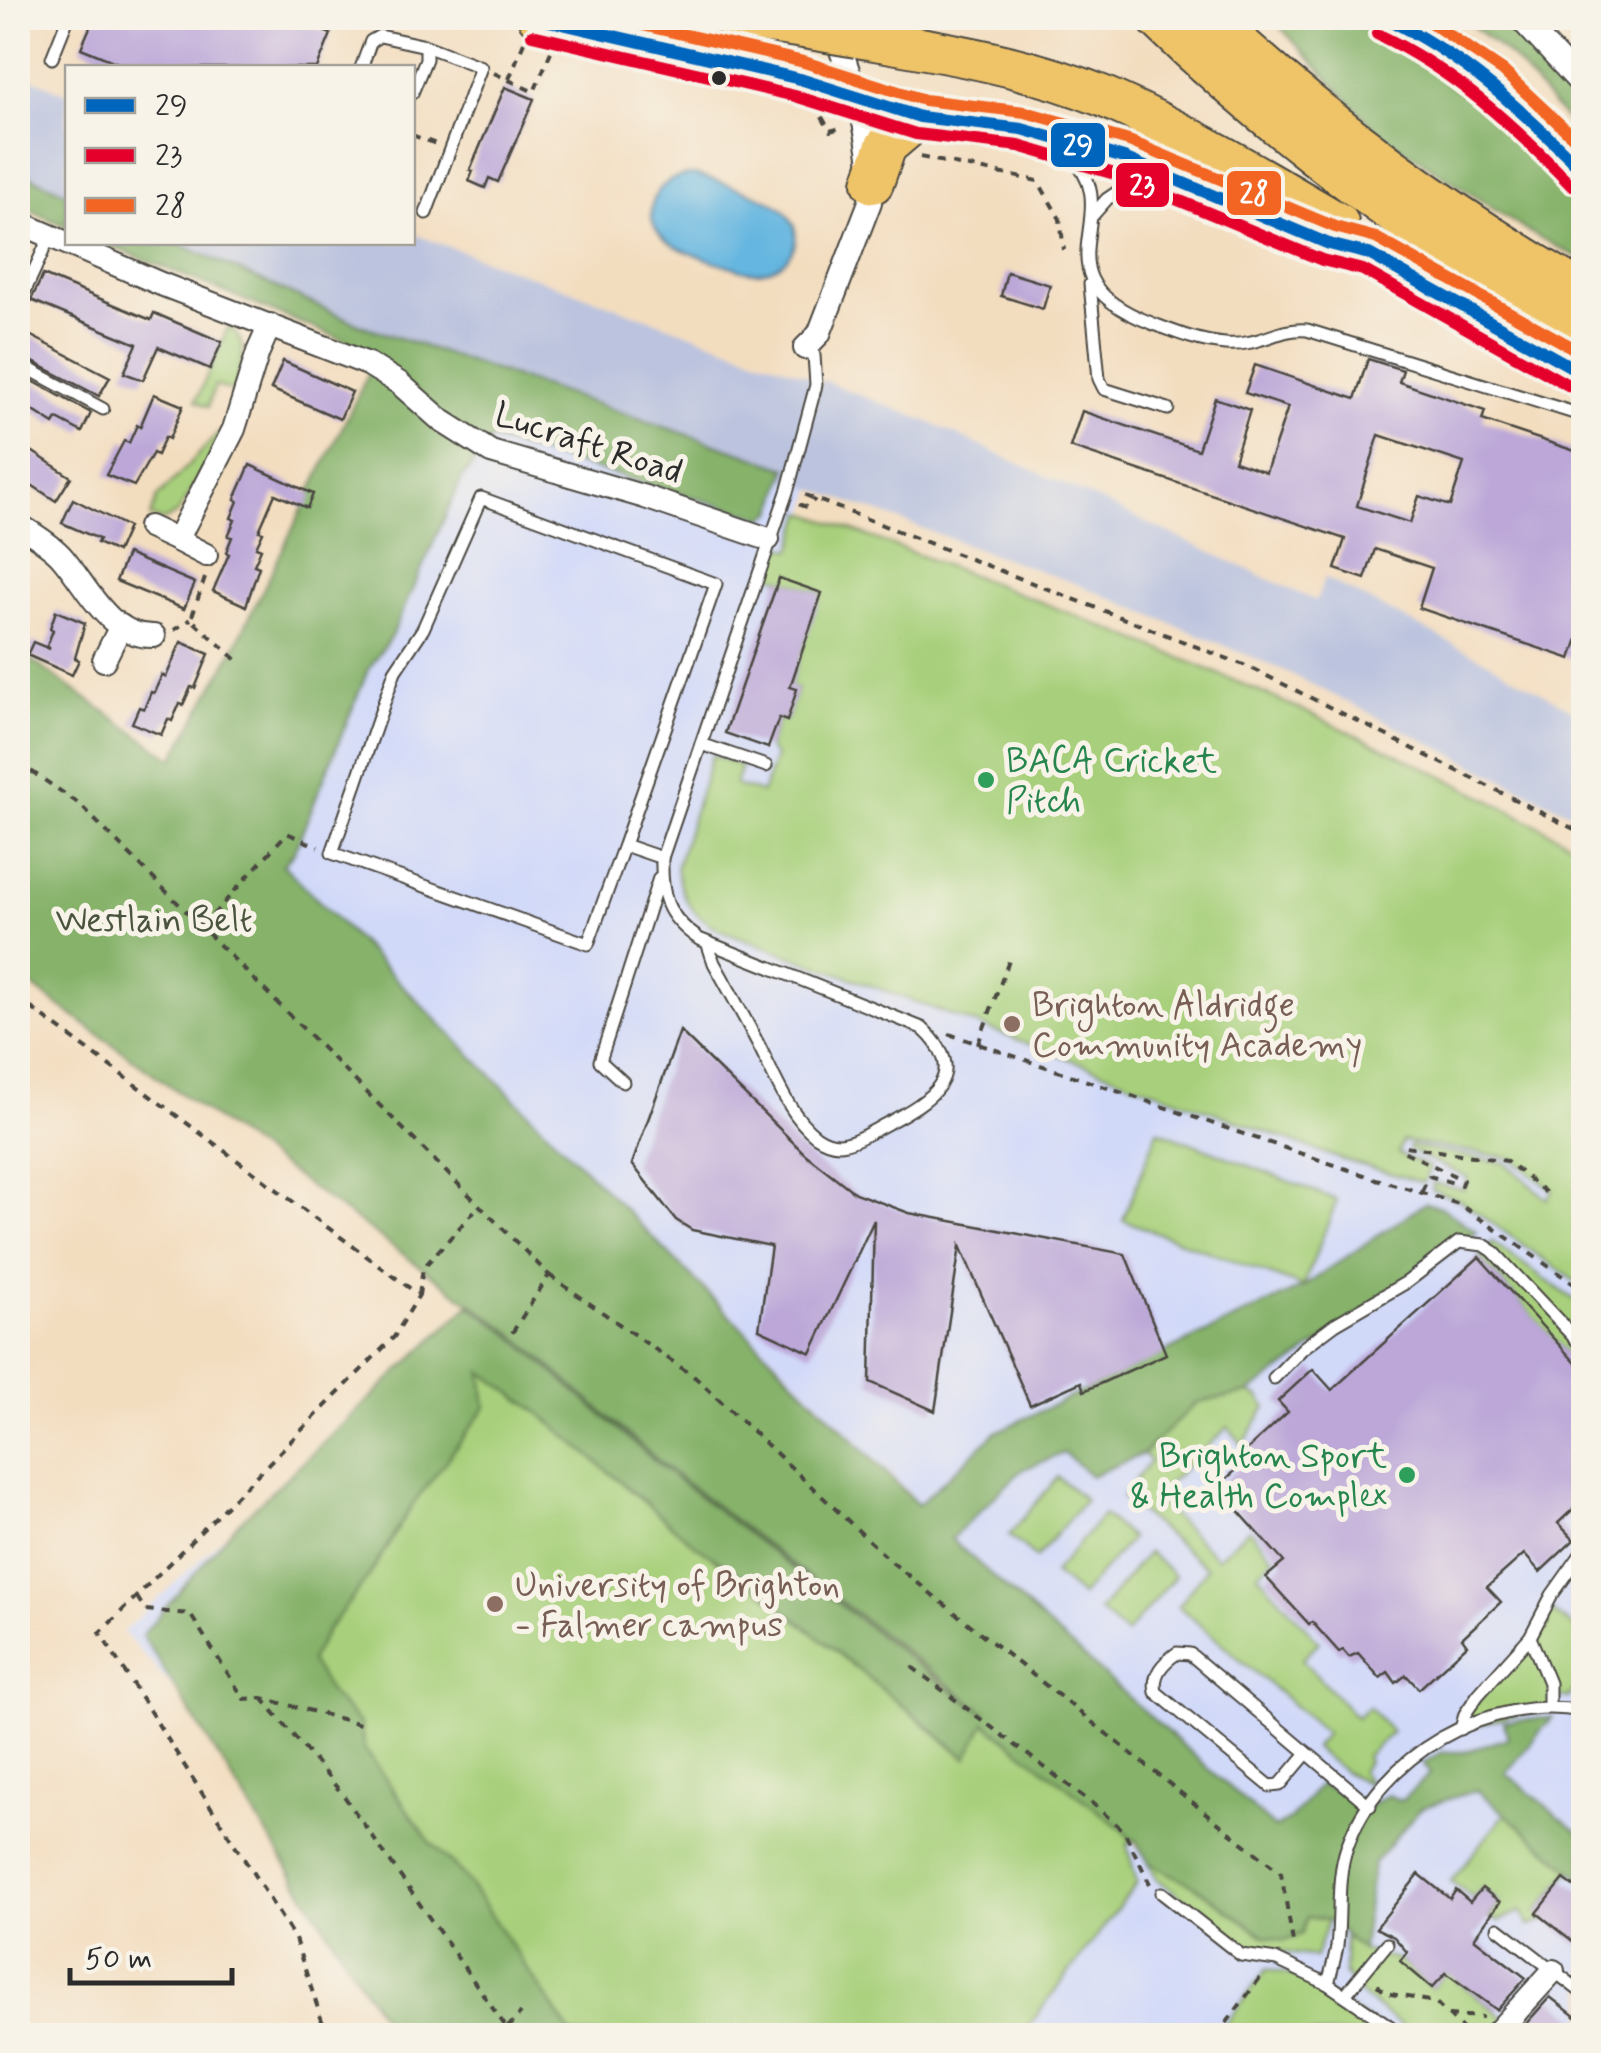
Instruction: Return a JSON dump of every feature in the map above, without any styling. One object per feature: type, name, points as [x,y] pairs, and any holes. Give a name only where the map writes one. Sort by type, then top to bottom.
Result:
[{"type":"highway","points":[[733,18],[830,27],[964,56],[1102,96],[1337,223],[1369,254],[1584,374]]},
{"type":"highway","points":[[1157,18],[1272,123],[1366,197],[1584,336]]},
{"type":"highway","points":[[1210,18],[1265,69],[1449,209],[1584,293]]},
{"type":"highway","points":[[1385,18],[1421,33],[1461,59],[1519,106],[1584,173]]},
{"type":"highway","points":[[869,136],[920,118]]},
{"type":"highway","points":[[869,136],[920,118],[1051,136],[1154,168],[1329,244],[1369,254]]},
{"type":"main road","points":[[536,18],[800,79],[869,136]]},
{"type":"street","points":[[1520,18],[1584,87]]},
{"type":"street","points":[[805,348],[819,334],[870,202],[869,136],[830,27]]},
{"type":"street","name":"Lucraft Road","points":[[18,222],[65,242]]},
{"type":"street","name":"Lucraft Road","points":[[72,245],[368,364],[399,383],[442,421],[491,452],[646,497],[768,539]]},
{"type":"street","points":[[177,540],[230,440],[270,325]]},
{"type":"street","points":[[18,524],[62,558],[103,611],[120,626],[138,635],[154,636]]},
{"type":"street","points":[[150,527],[207,560]]},
{"type":"street","points":[[104,660],[120,626]]},
{"type":"street","points":[[1494,2036],[1552,1971]]},
{"type":"lane","points":[[52,58],[68,18]]},
{"type":"lane","points":[[361,65],[372,41],[380,36],[426,46],[482,67],[426,214]]},
{"type":"lane","points":[[415,86],[426,59],[426,46]]},
{"type":"lane","points":[[1051,136],[1082,168],[1089,184],[1092,216],[1088,270],[1104,389],[1168,409]]},
{"type":"lane","points":[[1092,216],[1117,191],[1154,168]]},
{"type":"lane","points":[[18,306],[50,236]]},
{"type":"lane","points":[[1088,270],[1094,287],[1107,300],[1129,314],[1176,333],[1240,345],[1294,330],[1308,330],[1584,416]]},
{"type":"lane","points":[[624,1082],[600,1061],[768,539],[788,490],[816,385],[814,355],[805,348]]},
{"type":"lane","points":[[18,363],[103,409]]},
{"type":"lane","points":[[482,498],[716,584],[624,845],[588,944],[332,853],[395,671],[423,629],[482,498]]},
{"type":"lane","points":[[701,744],[766,766]]},
{"type":"lane","points":[[624,845],[662,864]]},
{"type":"lane","points":[[662,864],[666,903],[687,930],[707,942],[922,1028],[940,1047],[944,1073],[938,1091],[918,1107],[858,1139],[827,1142],[808,1128],[790,1102],[714,963],[707,942]]},
{"type":"lane","points":[[1274,1378],[1303,1348],[1335,1324],[1407,1282],[1458,1242],[1484,1245],[1493,1251],[1584,1348]]},
{"type":"lane","points":[[1461,1729],[1478,1694],[1530,1637],[1552,1595],[1584,1550]]},
{"type":"lane","points":[[1530,1637],[1549,1683],[1549,1707]]},
{"type":"lane","points":[[1307,1752],[1280,1785],[1270,1786],[1156,1692],[1158,1670],[1177,1653],[1190,1654],[1307,1752],[1370,1806]]},
{"type":"lane","points":[[1328,1984],[1335,1958],[1348,1845],[1370,1806],[1422,1749],[1461,1729],[1512,1711],[1549,1707],[1582,1712]]},
{"type":"lane","points":[[1162,1893],[1241,1955],[1297,1967],[1404,2036]]},
{"type":"lane","points":[[1498,1928],[1584,1994]]},
{"type":"lane","points":[[1345,1995],[1387,1944]]},
{"type":"path","points":[[482,67],[509,80],[534,92],[554,46],[524,42],[509,80]]},
{"type":"path","points":[[816,106],[830,132],[869,136],[904,154],[1038,181],[1060,219],[1064,250]]},
{"type":"path","points":[[415,136],[449,149]]},
{"type":"path","points":[[815,499],[1249,667],[1584,834]]},
{"type":"path","points":[[207,560],[204,587],[191,619],[237,660]]},
{"type":"path","points":[[18,762],[78,803],[549,1275],[696,1378],[894,1564],[1281,1873],[1297,1967]]},
{"type":"path","points":[[202,927],[287,833],[332,853]]},
{"type":"path","points":[[978,1044],[1010,958]]},
{"type":"path","points":[[18,998],[418,1295]]},
{"type":"path","points":[[912,1022],[1459,1204],[1584,1291]]},
{"type":"path","points":[[1422,1192],[1429,1176],[1461,1185],[1463,1180],[1403,1152],[1405,1146],[1507,1160],[1550,1196]]},
{"type":"path","points":[[327,2036],[295,1939],[100,1633],[394,1337],[418,1295],[422,1268],[480,1205]]},
{"type":"path","points":[[512,1332],[549,1275]]},
{"type":"path","points":[[137,1597],[145,1610],[190,1614],[244,1699],[262,1698],[360,1724]]},
{"type":"path","points":[[912,1667],[1124,1831],[1146,1880],[1162,1893]]},
{"type":"path","points":[[262,1698],[344,1796],[507,2028],[507,2036]]},
{"type":"path","points":[[1335,1958],[1368,1977],[1386,1993],[1434,2002],[1470,2036]]},
{"type":"path","points":[[1217,2036],[1278,1960]]},
{"type":"path","points":[[507,2028],[521,2013]]},
{"type":"path","points":[[18,2030],[26,2036]]},
{"type":"shaded area","points":[[18,72],[65,93],[65,226],[18,205]]},
{"type":"shaded area","points":[[415,235],[815,378],[811,410],[822,380],[929,422],[1316,601],[1325,578],[1583,716],[1583,819],[1285,671],[1082,586],[636,425],[378,354],[108,245],[415,245]]},
{"type":"shaded area","points":[[368,377],[636,425],[813,488],[806,513],[1022,593],[1234,681],[1501,804],[1583,850],[1583,2035],[487,2035],[123,1632],[469,1305],[512,1333],[665,1470],[948,1688],[987,1713],[985,1722],[1124,1831],[1149,1863],[1275,1828],[932,1523],[910,1494],[283,865],[233,651]]},
{"type":"green space","points":[[1272,18],[1346,18],[1408,53],[1503,124],[1583,198],[1583,260],[1525,230],[1377,131]]},
{"type":"green space","points":[[1463,18],[1491,18],[1527,45],[1583,109],[1583,140],[1513,59]]},
{"type":"green space","points":[[18,171],[65,192],[65,226],[18,205]]},
{"type":"green space","name":"Westlain Belt","points":[[108,245],[181,245],[363,326],[787,468],[774,512],[764,518],[491,439],[462,479],[392,635],[368,670],[294,852],[283,865],[918,1505],[996,1432],[1303,1287],[1425,1203],[1441,1207],[1477,1232],[1249,1393],[1196,1403],[1143,1454],[1091,1476],[1064,1453],[1022,1470],[951,1539],[1275,1828],[1291,1819],[1320,1784],[1370,1805],[1388,1795],[1401,1801],[1431,1773],[1423,1763],[1442,1752],[1464,1752],[1508,1738],[1504,1722],[1552,1717],[1506,1773],[1583,1836],[1583,1880],[1477,1790],[1421,1808],[1373,1864],[1362,1950],[1328,1920],[1307,1917],[1302,1934],[1284,1941],[1265,1936],[1193,1885],[1149,1863],[1135,1840],[985,1723],[967,1758],[748,1580],[695,1545],[537,1411],[482,1372],[486,1407],[409,1510],[310,1661],[330,1693],[360,1724],[364,1748],[430,1842],[464,1876],[572,2035],[393,2035],[142,1635],[235,1526],[469,1305],[507,1332],[665,1470],[987,1714],[670,1471],[512,1333],[18,976],[18,651],[173,759],[233,651],[378,354]]},
{"type":"green space","points":[[228,327],[236,333],[242,348],[239,375],[234,392],[215,385],[208,407],[196,401]]},
{"type":"green space","points":[[219,433],[223,435],[178,513],[163,521],[150,517],[157,498]]},
{"type":"green space","points":[[803,512],[1101,626],[1298,708],[1583,850],[1583,1287],[1458,1199],[1432,1190],[1433,1183],[1464,1190],[1468,1178],[1409,1150],[1409,1146],[1506,1163],[1547,1199],[1553,1191],[1511,1158],[1402,1141],[1398,1154],[1430,1167],[1424,1183],[1340,1159],[718,929],[701,918],[684,896],[676,868],[712,755],[741,766],[735,785],[762,793],[775,757],[768,748],[779,718],[787,720],[797,689],[787,695],[821,593],[765,573],[775,544],[792,550]]},
{"type":"green space","points":[[1158,1130],[1337,1200],[1303,1287],[1123,1220]]},
{"type":"green space","points":[[1492,1242],[1583,1306],[1583,1372],[1479,1257]]},
{"type":"green space","points":[[481,1371],[537,1411],[695,1545],[748,1580],[966,1758],[984,1722],[1082,1792],[1132,1841],[1127,1845],[1137,1883],[1022,2035],[572,2035],[464,1876],[430,1842],[364,1748],[360,1724],[330,1693],[310,1661],[413,1504],[486,1407]]},
{"type":"green space","points":[[1249,1393],[1259,1397],[1266,1407],[1243,1445],[1228,1427],[1154,1497],[1217,1558],[1249,1529],[1274,1558],[1258,1574],[1319,1642],[1302,1659],[1356,1717],[1369,1707],[1392,1732],[1366,1756],[1368,1762],[1361,1771],[1371,1785],[1346,1773],[1314,1748],[1326,1733],[1178,1606],[1207,1568],[1122,1497],[1150,1461],[1143,1454],[1196,1402]]},
{"type":"green space","points":[[1058,1477],[1085,1500],[1036,1558],[1009,1535]]},
{"type":"green space","points":[[1103,1515],[1131,1538],[1081,1596],[1054,1573]]},
{"type":"green space","points":[[1148,1552],[1175,1576],[1126,1634],[1099,1611]]},
{"type":"green space","points":[[1552,1611],[1577,1630],[1583,1623],[1583,1678],[1568,1698],[1552,1697],[1549,1707],[1461,1729],[1465,1714],[1533,1641]]},
{"type":"green space","points":[[1506,1813],[1571,1869],[1537,1912],[1546,1920],[1529,1926],[1522,1911],[1499,1921],[1490,1918],[1499,1902],[1482,1888],[1473,1898],[1451,1881]]},
{"type":"green space","points":[[1149,1863],[1193,1885],[1265,1936],[1307,1917],[1328,1920],[1315,1957],[1247,1946],[1157,1879]]},
{"type":"green space","points":[[1345,1935],[1362,1950],[1400,1961],[1432,1988],[1449,1969],[1457,1981],[1509,2021],[1536,1990],[1547,1995],[1519,2028],[1528,2035],[1414,2035],[1363,1997],[1344,1973]]},
{"type":"green space","points":[[1267,1969],[1298,1977],[1392,2035],[1217,2035]]},
{"type":"water","points":[[694,175],[757,195],[786,213],[796,237],[787,258],[767,270],[742,270],[689,252],[663,238],[652,216],[656,196],[671,180]]},
{"type":"building","points":[[94,18],[291,18],[331,34],[318,65],[123,65],[81,48]]},
{"type":"building","points":[[505,87],[534,99],[498,182],[489,178],[485,188],[469,181],[473,171],[470,170]]},
{"type":"building","points":[[1007,272],[1050,285],[1043,309],[1001,296]]},
{"type":"building","points":[[43,275],[151,320],[154,313],[222,342],[210,369],[158,347],[143,380],[124,373],[137,344],[31,300]]},
{"type":"building","points":[[18,329],[110,377],[99,396],[18,354]]},
{"type":"building","points":[[1368,359],[1403,370],[1399,382],[1485,411],[1482,420],[1584,454],[1584,622],[1571,659],[1419,608],[1432,568],[1375,549],[1365,579],[1335,569],[1345,539],[1070,447],[1082,411],[1198,450],[1215,398],[1250,410],[1234,461],[1266,472],[1288,407],[1245,393],[1255,365],[1355,399]],"holes":[[[1379,435],[1464,463],[1450,506],[1419,496],[1410,523],[1357,506]]]},
{"type":"building","points":[[283,361],[352,392],[340,419],[271,389]]},
{"type":"building","points":[[18,373],[91,413],[82,432],[57,419],[54,424],[18,401]]},
{"type":"building","points":[[154,394],[183,406],[169,439],[165,437],[157,455],[153,453],[134,486],[106,475],[124,441],[129,443],[137,425],[140,427]]},
{"type":"building","points":[[18,442],[71,477],[56,501],[18,476]]},
{"type":"building","points":[[250,465],[313,494],[307,508],[275,494],[259,531],[263,532],[256,547],[261,549],[254,565],[259,567],[246,606],[213,591],[229,554],[226,552],[232,537],[228,536],[235,520],[231,518],[238,501],[235,499]]},
{"type":"building","points":[[73,499],[128,527],[117,552],[97,543],[99,539],[62,523]]},
{"type":"building","points":[[127,554],[195,583],[184,609],[116,581]]},
{"type":"building","points":[[779,578],[822,593],[790,687],[797,689],[787,721],[779,718],[768,748],[725,733]]},
{"type":"building","points":[[56,611],[85,623],[75,658],[79,660],[72,675],[27,655],[33,642],[50,649],[47,646]]},
{"type":"building","points":[[181,642],[209,654],[195,688],[191,687],[161,735],[132,723],[162,675],[166,677]]},
{"type":"building","points":[[680,1031],[805,1154],[855,1193],[909,1213],[1125,1254],[1166,1354],[1084,1391],[1081,1382],[1030,1405],[960,1246],[935,1411],[870,1382],[874,1220],[811,1353],[759,1329],[771,1246],[692,1230],[676,1220],[632,1164]]},
{"type":"building","name":"Brighton Sport & Health Complex","points":[[1479,1257],[1584,1372],[1584,1499],[1558,1523],[1574,1540],[1540,1572],[1524,1554],[1487,1587],[1501,1602],[1462,1638],[1467,1645],[1419,1689],[1406,1675],[1396,1683],[1388,1672],[1380,1678],[1358,1653],[1349,1657],[1343,1650],[1339,1652],[1312,1622],[1309,1624],[1266,1577],[1284,1562],[1217,1487],[1244,1463],[1239,1457],[1288,1412],[1278,1401],[1313,1369],[1332,1390]]},
{"type":"building","points":[[1419,1874],[1450,1899],[1456,1890],[1470,1902],[1482,1888],[1500,1902],[1474,1938],[1526,1978],[1497,2010],[1446,1973],[1432,1988],[1400,1961],[1407,1952],[1394,1937],[1376,1928]]},
{"type":"building","points":[[1564,1879],[1584,1894],[1584,1950],[1537,1913]]},
{"type":"building","points":[[1550,1997],[1584,2023],[1584,2036],[1515,2036]]},
{"type":"transit line","name":"29","points":[[536,18],[800,79],[920,117],[1022,129],[1124,158],[1329,244],[1369,254],[1584,374]]},
{"type":"transit line","name":"28","points":[[612,18],[804,62],[924,100],[1025,112],[1129,141],[1335,227],[1376,238],[1584,354]]},
{"type":"transit line","name":"29","points":[[1385,18],[1440,49],[1491,86],[1584,172]]},
{"type":"transit line","name":"28","points":[[1424,18],[1503,71],[1584,147]]},
{"type":"transit line","name":"23","points":[[1377,34],[1432,64],[1481,100],[1571,185]]},
{"type":"transit line","name":"23","points":[[532,35],[795,96],[916,134],[1019,146],[1118,175],[1322,260],[1363,270],[1575,389]]},
{"type":"place","name":"BACA Cricket Pitch","points":[[986,780]]},
{"type":"place","name":"Brighton Aldridge Community Academy","points":[[1012,1024]]},
{"type":"place","name":"Brighton Sport & Health Complex","points":[[1407,1475]]},
{"type":"place","name":"University of Brighton - Falmer campus","points":[[495,1604]]}]
